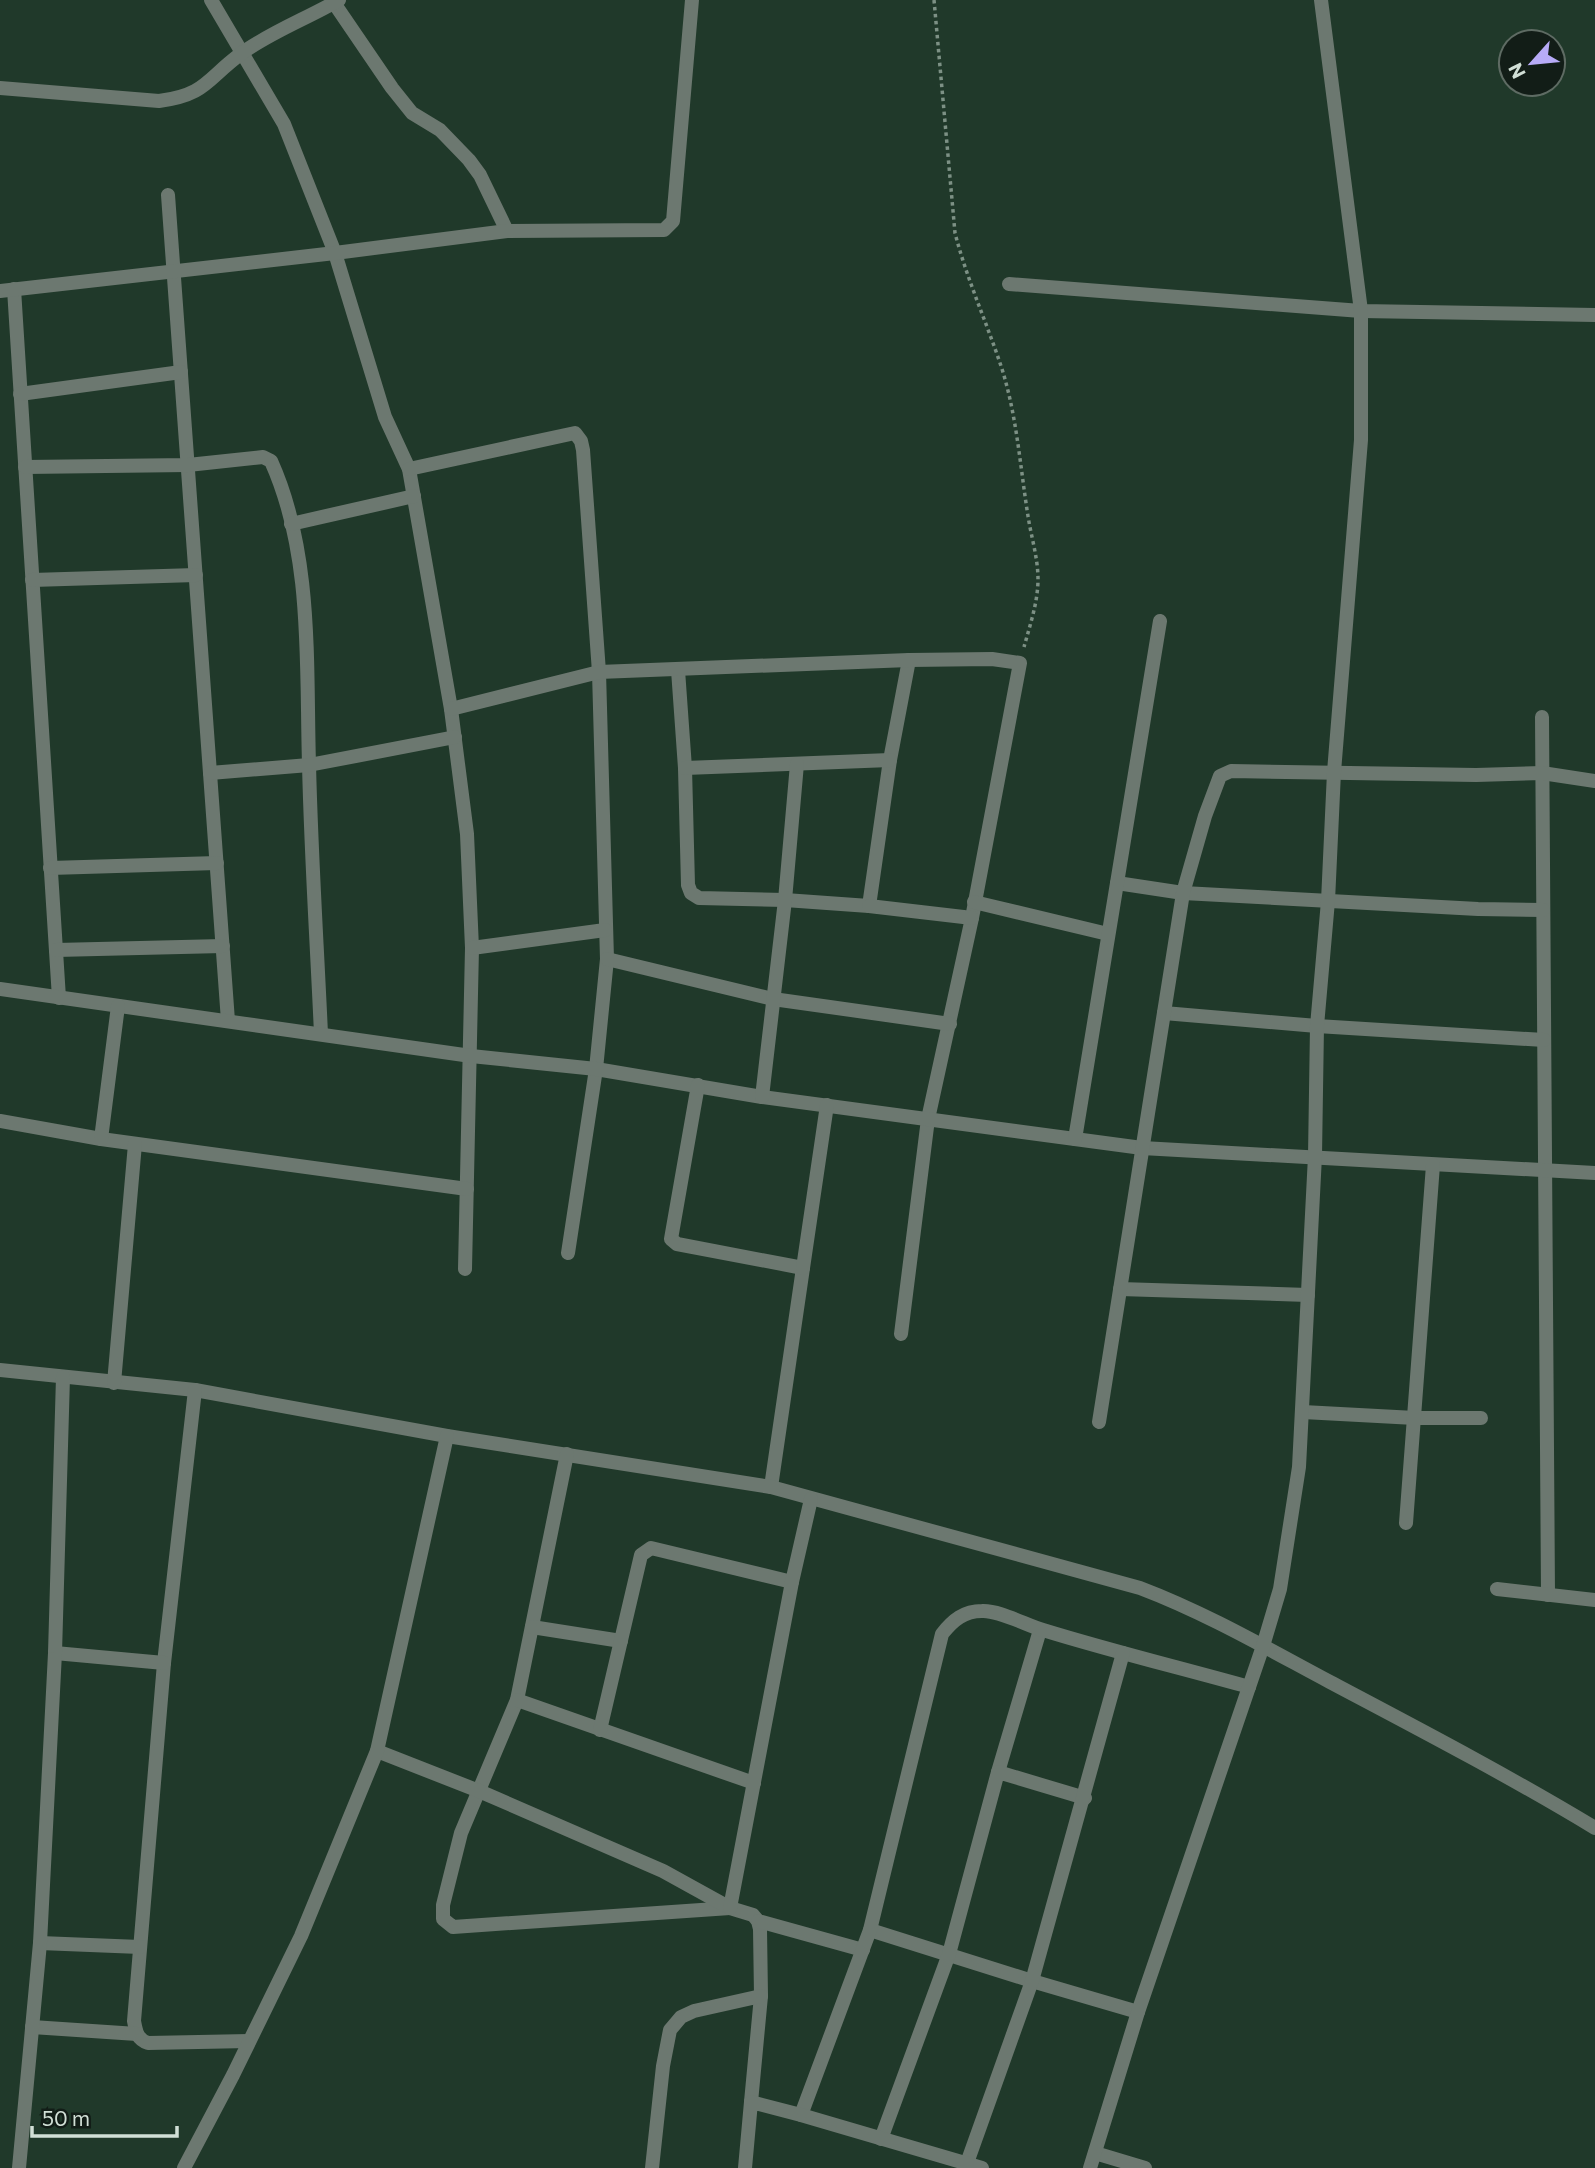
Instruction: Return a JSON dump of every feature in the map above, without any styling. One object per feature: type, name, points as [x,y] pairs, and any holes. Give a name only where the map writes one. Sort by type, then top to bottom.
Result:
[{"type":"street","points":[[211,0],[284,124],[335,253],[385,417],[409,469],[451,709],[467,834],[472,948],[465,1269]]},
{"type":"street","points":[[59,998],[20,394],[7,290],[507,231],[664,230],[673,221],[692,0]]},
{"type":"street","points":[[1090,2168],[1138,2012],[1263,1646],[1280,1589],[1299,1468],[1315,1156],[1317,1026],[1361,440],[1361,311],[1321,0]]},
{"type":"street","points":[[0,88],[159,101],[182,98],[198,91],[243,52],[335,1],[392,88],[412,113],[440,130],[469,160],[480,176],[507,231]]},
{"type":"street","points":[[168,195],[228,1021]]},
{"type":"street","points":[[1009,284],[1361,311],[1595,315]]},
{"type":"street","points":[[20,394],[181,372]]},
{"type":"street","points":[[409,469],[575,433],[579,436],[583,450],[599,672],[607,959],[596,1069],[568,1252]]},
{"type":"street","points":[[25,467],[188,465],[263,457],[271,461],[290,524],[307,615],[309,765],[321,1034]]},
{"type":"street","points":[[290,524],[414,496]]},
{"type":"street","points":[[32,580],[195,575]]},
{"type":"street","points":[[1075,1139],[1160,621]]},
{"type":"street","points":[[451,709],[599,672],[909,660],[992,659],[1020,663],[972,918],[928,1119],[901,1334]]},
{"type":"street","points":[[869,905],[890,760],[909,660]]},
{"type":"street","points":[[678,670],[685,768],[688,885],[691,893],[699,898],[869,905],[972,918]]},
{"type":"street","points":[[1542,717],[1548,1595]]},
{"type":"street","points":[[210,773],[309,765],[455,737]]},
{"type":"street","points":[[685,768],[890,760]]},
{"type":"street","points":[[762,1097],[785,900],[797,764]]},
{"type":"street","points":[[1099,1422],[1183,893],[1205,816],[1220,776],[1231,771],[1476,775],[1542,772],[1595,781]]},
{"type":"street","points":[[50,868],[217,863]]},
{"type":"street","points":[[1117,883],[1183,893],[1543,910]]},
{"type":"street","points":[[974,902],[1108,934]]},
{"type":"street","points":[[472,948],[605,930]]},
{"type":"street","points":[[56,950],[223,946]]},
{"type":"street","points":[[607,959],[773,999],[950,1024]]},
{"type":"street","points":[[0,989],[471,1056],[596,1069],[762,1097],[1142,1148],[1595,1173]]},
{"type":"street","points":[[101,1139],[118,1006]]},
{"type":"street","points":[[1164,1013],[1317,1026],[1544,1040]]},
{"type":"street","points":[[698,1085],[671,1239],[677,1244],[803,1268]]},
{"type":"street","points":[[771,1487],[827,1105]]},
{"type":"street","points":[[0,1121],[135,1144],[467,1189]]},
{"type":"street","points":[[114,1383],[135,1144]]},
{"type":"street","points":[[1406,1522],[1433,1165]]},
{"type":"street","points":[[1120,1289],[1308,1295]]},
{"type":"street","points":[[0,1370],[195,1390],[447,1436],[771,1487],[1140,1588],[1180,1603],[1263,1646],[1521,1783],[1595,1828]]},
{"type":"street","points":[[19,2168],[40,1943],[55,1653],[63,1377]]},
{"type":"street","points":[[195,1390],[164,1663],[134,2021],[136,2034],[141,2041],[148,2043],[250,2041]]},
{"type":"street","points":[[1303,1412],[1415,1418],[1481,1418]]},
{"type":"street","points":[[184,2168],[301,1936],[377,1751],[447,1436]]},
{"type":"street","points":[[567,1454],[517,1700],[461,1833],[443,1906],[443,1919],[453,1927],[730,1908]]},
{"type":"street","points":[[730,1908],[792,1583],[811,1499]]},
{"type":"street","points":[[600,1730],[641,1555],[649,1548],[792,1583]]},
{"type":"street","points":[[1497,1589],[1595,1600]]},
{"type":"street","points":[[801,2115],[870,1930],[942,1634],[960,1616],[986,1610],[1041,1630],[1250,1687]]},
{"type":"street","points":[[532,1627],[621,1641]]},
{"type":"street","points":[[881,2138],[949,1954],[998,1772],[1041,1630]]},
{"type":"street","points":[[55,1653],[164,1663]]},
{"type":"street","points":[[967,2163],[1032,1981],[1124,1653]]},
{"type":"street","points":[[517,1700],[754,1783]]},
{"type":"street","points":[[377,1751],[480,1791],[663,1871],[730,1908],[753,1915],[758,1921],[863,1950]]},
{"type":"street","points":[[998,1772],[1085,1798]]},
{"type":"street","points":[[745,2168],[761,1996],[758,1921]]},
{"type":"street","points":[[870,1930],[1138,2012]]},
{"type":"street","points":[[40,1943],[140,1947]]},
{"type":"street","points":[[652,2168],[663,2066],[670,2030],[681,2017],[694,2011],[761,1996]]},
{"type":"street","points":[[33,2027],[136,2034]]},
{"type":"street","points":[[751,2102],[982,2168]]},
{"type":"street","points":[[1095,2153],[1145,2168]]},
{"type":"path","points":[[934,0],[955,233],[964,268],[1002,370],[1011,405],[1036,561],[1038,578],[1035,603],[1020,663]]}]
